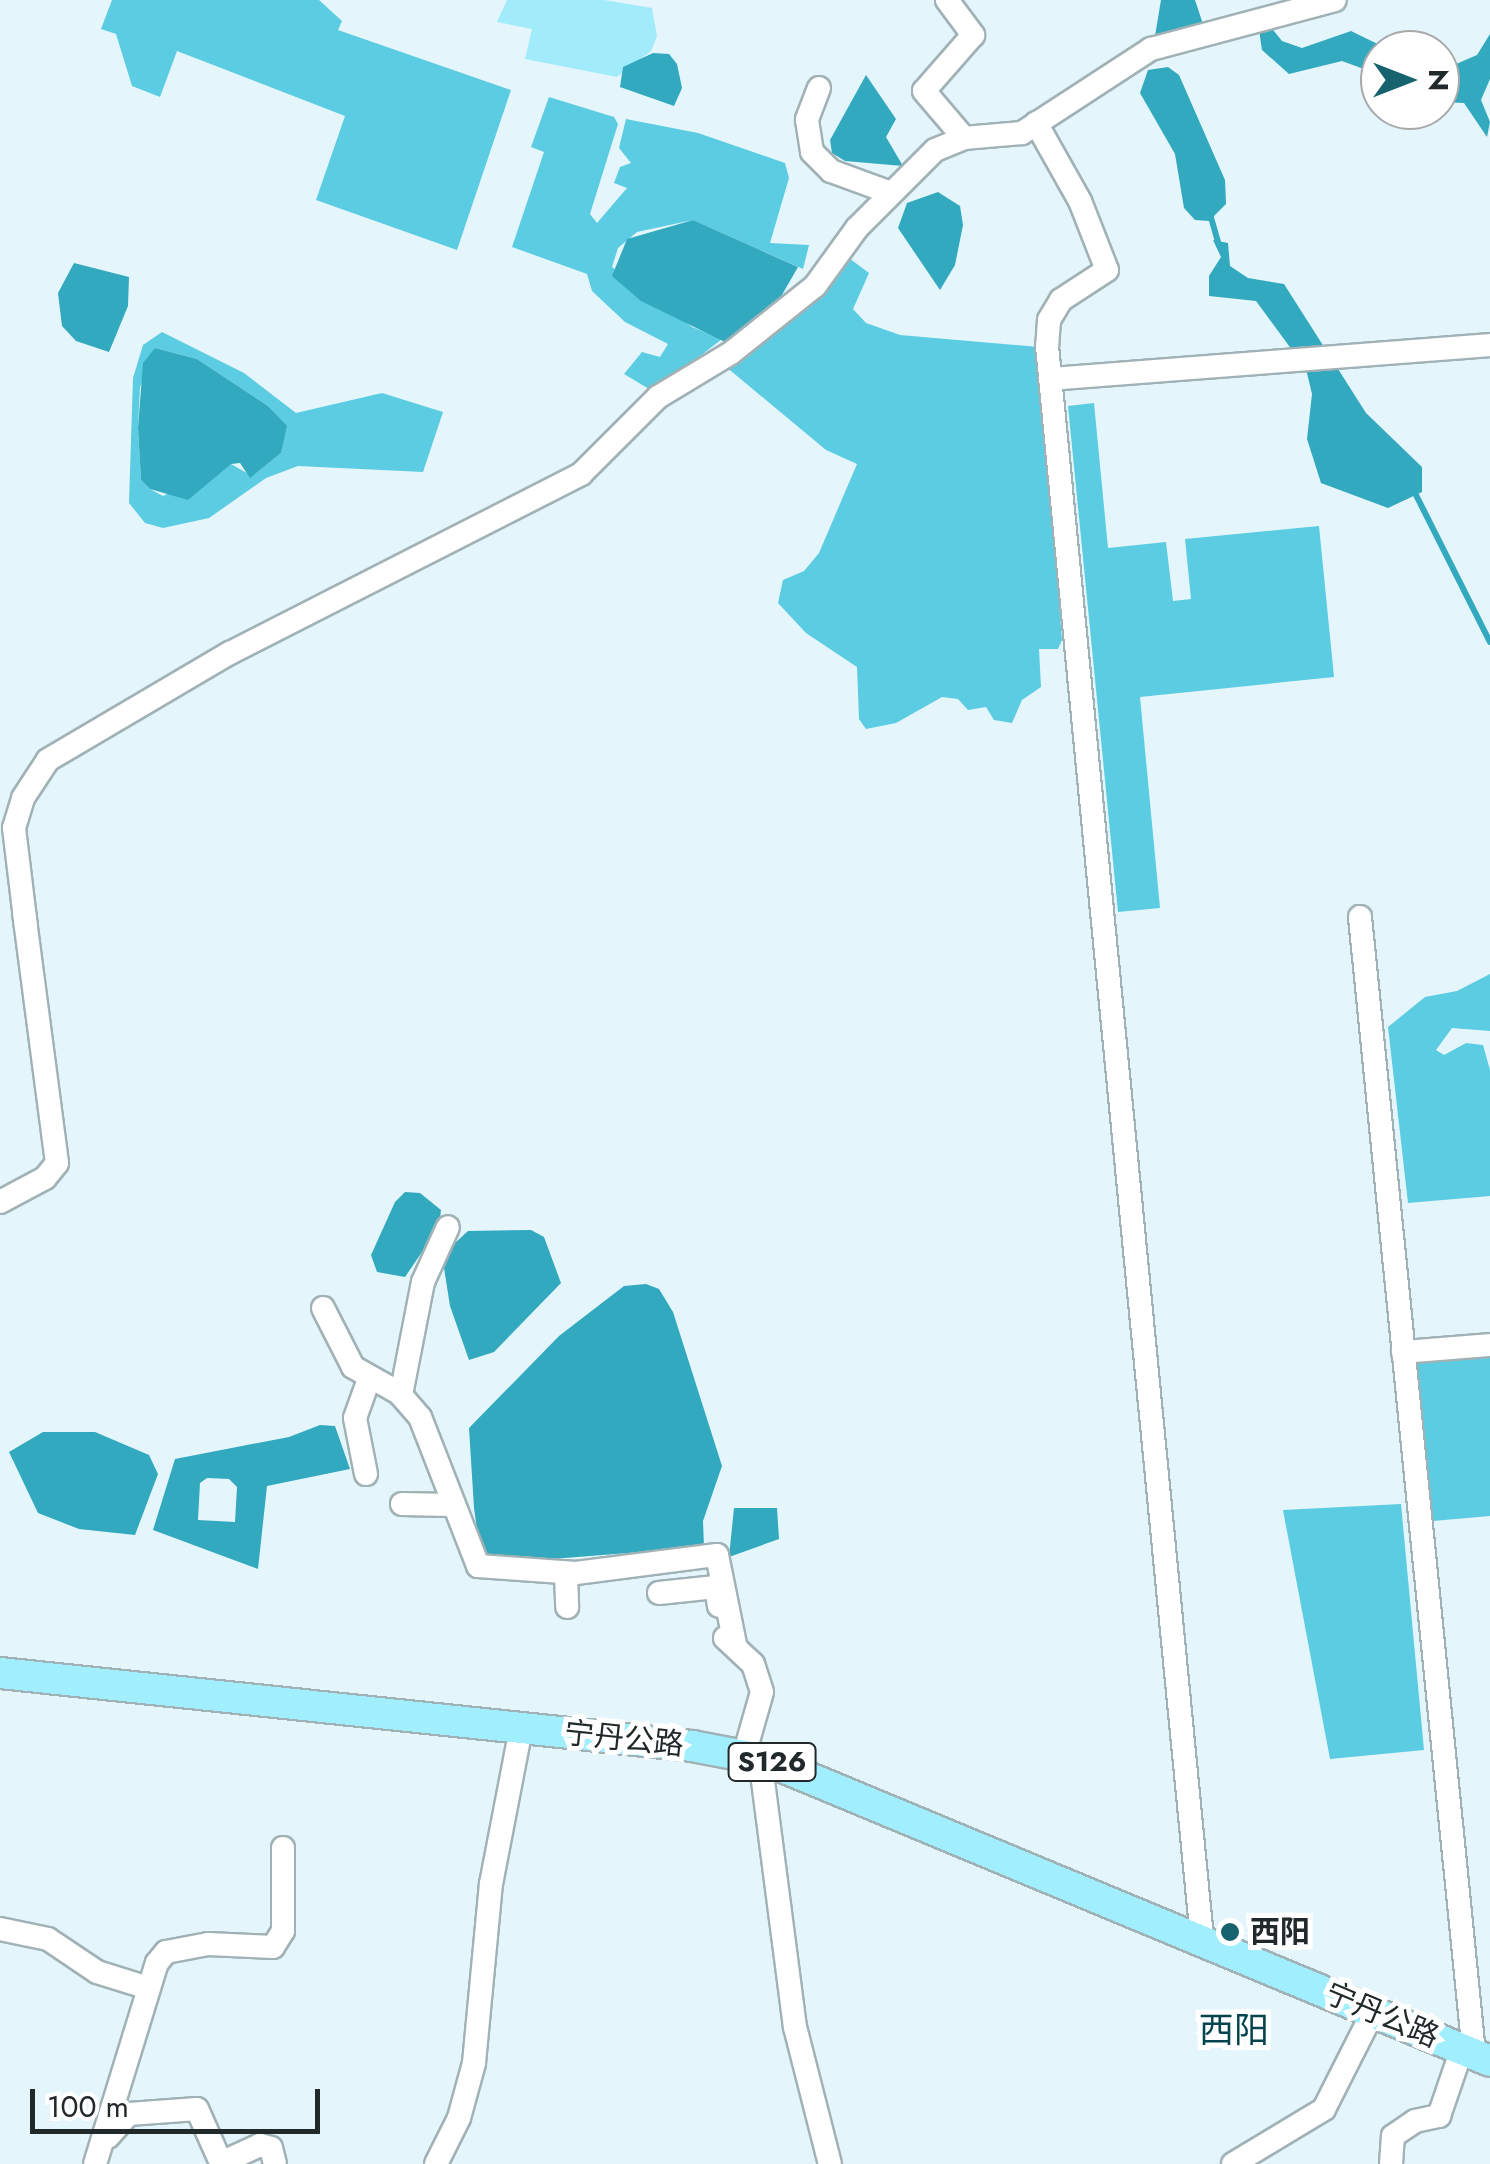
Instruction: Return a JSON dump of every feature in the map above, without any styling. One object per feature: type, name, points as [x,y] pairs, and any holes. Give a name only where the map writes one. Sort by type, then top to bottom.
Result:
[{"type":"main road","name":"宁丹公路","points":[[0,1673],[521,1728],[752,1757],[836,1784],[1475,2055]]},
{"type":"street","points":[[947,0],[974,35],[924,90],[964,138]]},
{"type":"street","points":[[0,1202],[45,1178],[57,1163],[14,828],[23,798],[48,760],[264,635],[580,474],[658,398],[731,353],[815,286],[891,194],[935,150],[964,138],[1006,139],[1151,49],[1335,0]]},
{"type":"street","points":[[819,88],[807,120],[812,152],[831,171],[891,194]]},
{"type":"street","points":[[1036,123],[1080,201],[1108,270],[1062,300],[1048,320],[1050,379],[1202,1939]]},
{"type":"street","points":[[1050,379],[1490,345]]},
{"type":"street","points":[[0,823],[26,927]]},
{"type":"street","points":[[1360,916],[1475,2055],[1440,2114],[1393,2136],[1390,2164]]},
{"type":"street","points":[[401,1395],[423,1282],[448,1227]]},
{"type":"street","points":[[322,1308],[345,1356],[369,1379],[401,1395],[439,1452],[450,1504],[478,1566],[566,1573],[717,1555],[734,1644]]},
{"type":"street","points":[[1404,1352],[1490,1345]]},
{"type":"street","points":[[366,1474],[356,1418],[369,1379]]},
{"type":"street","points":[[402,1504],[450,1504]]},
{"type":"street","points":[[566,1573],[567,1608]]},
{"type":"street","points":[[659,1592],[716,1587],[725,1641],[734,1644],[753,1664],[762,1692],[752,1757],[795,2027],[830,2164]]},
{"type":"street","points":[[436,2164],[459,2118],[474,2063],[491,1884],[521,1728]]},
{"type":"street","points":[[96,2162],[148,1988],[166,1952],[208,1944],[273,1948],[283,1931],[283,1848]]},
{"type":"street","points":[[0,1928],[48,1938],[98,1972],[148,1988]]},
{"type":"street","points":[[1233,2164],[1324,2108],[1372,2012]]},
{"type":"street","points":[[96,2162],[129,2114],[190,2109],[200,2112],[218,2160],[230,2162],[260,2145],[271,2148],[275,2164]]},
{"type":"shaded area","points":[[112,0],[319,0],[342,21],[338,30],[511,90],[457,250],[316,200],[345,116],[177,51],[160,97],[132,86],[116,34],[101,29]]},
{"type":"shaded area","points":[[507,0],[604,0],[652,8],[657,36],[651,51],[617,77],[525,59],[532,29],[497,22]]},
{"type":"shaded area","points":[[1161,0],[1195,0],[1204,27],[1155,36]]},
{"type":"shaded area","points":[[1270,26],[1282,41],[1302,48],[1351,31],[1360,35],[1360,68],[1342,61],[1289,74],[1262,50],[1259,30]]},
{"type":"shaded area","points":[[1490,34],[1490,79],[1481,100],[1490,122],[1487,137],[1464,103],[1460,103],[1460,62],[1477,55]]},
{"type":"shaded area","points":[[653,53],[669,54],[677,64],[682,88],[674,106],[620,87],[623,67]]},
{"type":"shaded area","points":[[1168,67],[1179,75],[1225,180],[1226,204],[1209,221],[1195,220],[1184,208],[1175,154],[1140,93],[1148,70]]},
{"type":"shaded area","points":[[866,75],[896,119],[886,137],[903,166],[845,161],[832,153],[830,140]]},
{"type":"shaded area","points":[[549,97],[614,117],[618,124],[590,214],[597,223],[627,188],[614,183],[620,167],[631,163],[619,148],[626,119],[698,133],[785,163],[789,178],[770,243],[809,245],[803,269],[693,220],[637,232],[618,248],[612,267],[692,327],[722,339],[654,392],[624,374],[642,352],[660,357],[668,344],[625,322],[592,291],[587,274],[512,247],[544,152],[531,147]]},
{"type":"shaded area","points":[[938,192],[960,206],[963,225],[955,265],[940,290],[898,228],[907,203]]},
{"type":"shaded area","points":[[693,220],[798,267],[779,300],[727,343],[641,301],[612,276],[627,239]]},
{"type":"shaded area","points":[[1213,240],[1228,243],[1230,266],[1248,278],[1284,284],[1366,413],[1422,467],[1422,492],[1388,508],[1321,483],[1307,439],[1312,394],[1306,369],[1256,301],[1209,296],[1209,276],[1221,257]]},
{"type":"shaded area","points":[[849,258],[869,273],[853,309],[866,323],[900,335],[1039,347],[1062,640],[1058,649],[1039,649],[1041,687],[1022,700],[1012,723],[994,720],[986,707],[968,710],[958,699],[942,697],[896,723],[866,729],[859,719],[857,667],[806,633],[778,603],[783,580],[804,571],[819,553],[857,464],[826,450],[725,366]]},
{"type":"shaded area","points":[[74,263],[129,277],[128,306],[109,352],[76,341],[62,326],[58,293]]},
{"type":"shaded area","points":[[162,332],[244,373],[296,413],[382,393],[443,412],[423,472],[298,466],[266,478],[209,518],[163,528],[145,523],[129,503],[133,378],[143,345]],"holes":[[[155,348],[197,359],[268,406],[286,426],[281,453],[252,476],[231,464],[163,496],[141,480],[140,387]]]},
{"type":"shaded area","points":[[155,348],[197,359],[268,406],[287,426],[281,453],[250,478],[240,463],[231,464],[188,500],[150,489],[141,480],[138,428],[143,363]]},
{"type":"shaded area","points":[[1094,403],[1108,548],[1166,542],[1173,601],[1191,599],[1185,539],[1319,526],[1334,677],[1140,697],[1160,908],[1118,912],[1068,406]]},
{"type":"shaded area","points":[[1490,974],[1490,1031],[1452,1028],[1436,1050],[1444,1055],[1466,1043],[1483,1045],[1490,1070],[1490,1196],[1408,1203],[1388,1027],[1425,997],[1457,991]]},
{"type":"shaded area","points":[[405,1192],[420,1193],[441,1210],[439,1227],[405,1277],[377,1272],[371,1255],[395,1202]]},
{"type":"shaded area","points":[[531,1230],[544,1237],[561,1283],[494,1352],[469,1360],[450,1306],[442,1255],[468,1231]]},
{"type":"shaded area","points":[[646,1284],[659,1289],[673,1312],[722,1466],[703,1521],[704,1547],[490,1564],[480,1550],[469,1428],[559,1336],[624,1286]]},
{"type":"shaded area","points":[[1490,1356],[1490,1516],[1433,1521],[1415,1362]]},
{"type":"shaded area","points":[[320,1425],[335,1426],[350,1469],[267,1486],[258,1569],[153,1530],[175,1459],[289,1437]],"holes":[[[207,1478],[229,1479],[237,1487],[235,1522],[198,1520],[200,1483]]]},
{"type":"shaded area","points":[[43,1432],[95,1432],[149,1455],[158,1474],[135,1535],[79,1529],[38,1513],[9,1452]]},
{"type":"shaded area","points":[[1401,1504],[1424,1750],[1330,1759],[1283,1510]]},
{"type":"shaded area","points":[[734,1508],[777,1508],[779,1539],[729,1557]]},
{"type":"waterway","points":[[1210,214],[1219,245]]},
{"type":"waterway","points":[[1414,491],[1490,642]]},
{"type":"place","name":"西阳","points":[[1230,1932]]},
{"type":"district","name":"西阳","points":[[1234,2030]]}]
